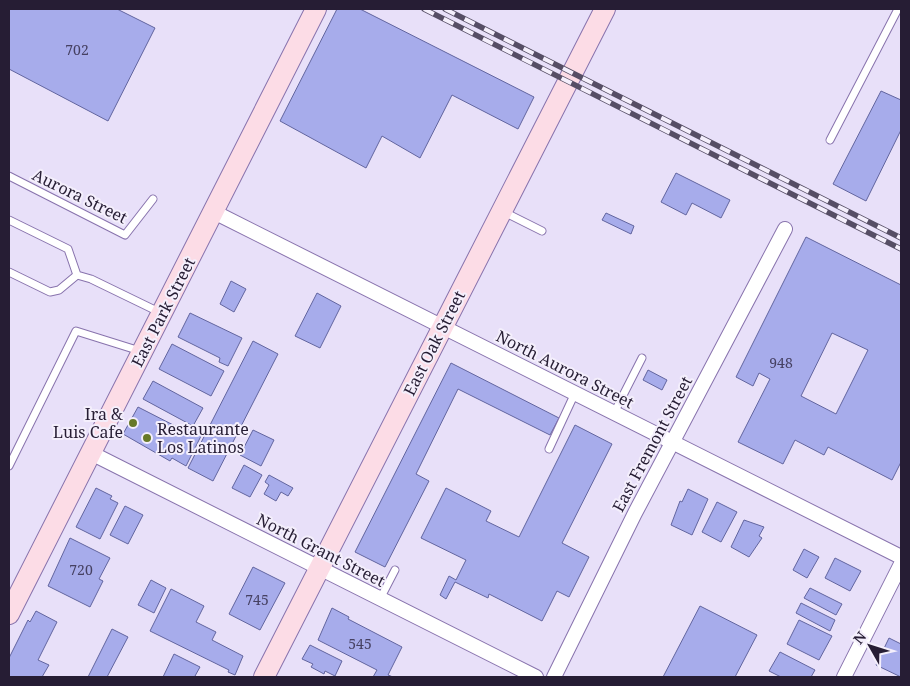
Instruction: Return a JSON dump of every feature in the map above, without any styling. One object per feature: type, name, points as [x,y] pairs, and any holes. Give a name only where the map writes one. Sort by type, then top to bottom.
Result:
[{"type":"street","name":"East Park Street","points":[[9,614],[316,9]]},
{"type":"street","name":"East Oak Street","points":[[264,677],[605,9]]},
{"type":"street","name":"North Aurora Street","points":[[214,212],[901,557]]},
{"type":"street","name":"East Fremont Street","points":[[554,677],[672,442],[785,228]]},
{"type":"street","name":"North Grant Street","points":[[91,453],[536,677]]},
{"type":"street","points":[[844,677],[901,564]]},
{"type":"lane","points":[[830,140],[898,9]]},
{"type":"lane","name":"Aurora Street","points":[[9,176],[125,235],[153,199]]},
{"type":"lane","points":[[502,211],[542,232]]},
{"type":"lane","points":[[9,220],[68,249],[77,275]]},
{"type":"lane","points":[[9,272],[50,292],[59,290],[77,275]]},
{"type":"lane","points":[[77,275],[91,279],[162,313]]},
{"type":"lane","points":[[9,466],[76,332],[143,352]]},
{"type":"lane","points":[[614,413],[642,358]]},
{"type":"lane","points":[[549,449],[575,393]]},
{"type":"lane","points":[[380,599],[394,570]]},
{"type":"building","points":[[9,9],[117,9],[155,28],[108,121],[9,69]]},
{"type":"building","points":[[337,9],[360,9],[534,97],[518,129],[452,95],[420,158],[382,136],[366,168],[280,121]]},
{"type":"building","points":[[881,91],[901,100],[901,130],[866,201],[833,184]]},
{"type":"building","points":[[676,173],[730,200],[721,218],[692,203],[686,215],[661,202]]},
{"type":"building","points":[[606,213],[634,226],[631,234],[602,220]]},
{"type":"building","points":[[806,237],[901,285],[901,462],[892,480],[828,447],[824,455],[795,440],[783,464],[738,442],[770,379],[759,373],[753,386],[736,377]],"holes":[[[832,333],[868,350],[836,414],[801,396]]]},
{"type":"building","points":[[231,281],[246,289],[234,312],[220,304]]},
{"type":"building","points":[[317,293],[341,306],[320,348],[295,336]]},
{"type":"building","points":[[190,313],[242,338],[228,366],[219,362],[220,358],[178,337]]},
{"type":"building","points":[[253,341],[278,354],[213,481],[188,468]]},
{"type":"building","points":[[172,344],[224,371],[211,396],[159,369]]},
{"type":"building","points":[[451,363],[559,418],[550,435],[458,389],[416,474],[429,481],[385,567],[355,552]]},
{"type":"building","points":[[648,370],[667,380],[662,390],[643,380]]},
{"type":"building","points":[[153,381],[203,408],[193,426],[143,399]]},
{"type":"building","points":[[138,407],[185,431],[187,427],[202,434],[186,466],[172,458],[170,461],[123,434]]},
{"type":"building","points":[[575,425],[612,444],[562,543],[589,557],[569,597],[557,591],[542,621],[489,594],[488,598],[455,582],[446,599],[440,595],[449,576],[456,580],[466,560],[421,538],[446,488],[491,511],[486,521],[519,537]]},
{"type":"building","points":[[253,430],[274,440],[261,466],[240,455]]},
{"type":"building","points":[[244,465],[262,475],[250,497],[232,488]]},
{"type":"building","points":[[269,475],[293,488],[288,496],[281,492],[276,501],[264,494],[269,485],[265,482]]},
{"type":"building","points":[[96,488],[112,496],[110,499],[118,503],[100,539],[76,527]]},
{"type":"building","points":[[688,489],[708,499],[692,535],[671,525],[680,501],[682,502]]},
{"type":"building","points":[[717,502],[737,512],[721,542],[702,532]]},
{"type":"building","points":[[125,506],[143,515],[128,544],[110,535]]},
{"type":"building","points":[[744,520],[764,527],[759,536],[762,538],[749,557],[731,547]]},
{"type":"building","points":[[70,538],[110,558],[99,579],[103,581],[90,607],[48,586]]},
{"type":"building","points":[[804,549],[819,557],[807,578],[793,570]]},
{"type":"building","points":[[835,558],[861,571],[850,591],[825,578]]},
{"type":"building","points":[[253,567],[285,583],[260,630],[229,614]]},
{"type":"building","points":[[151,580],[166,588],[154,613],[138,605]]},
{"type":"building","points":[[810,588],[842,604],[836,615],[804,598]]},
{"type":"building","points":[[171,589],[204,606],[196,622],[216,632],[212,640],[243,656],[235,675],[228,672],[229,670],[150,631]]},
{"type":"building","points":[[801,603],[835,620],[830,631],[796,613]]},
{"type":"building","points":[[700,606],[757,635],[735,677],[663,677]]},
{"type":"building","points":[[332,608],[349,617],[348,619],[402,647],[388,675],[393,677],[373,677],[377,670],[318,640]]},
{"type":"building","points":[[36,611],[57,622],[38,660],[49,665],[42,677],[9,677],[9,658],[28,620],[30,622]]},
{"type":"building","points":[[799,620],[832,636],[819,660],[787,644]]},
{"type":"building","points":[[112,629],[128,637],[107,677],[88,677]]},
{"type":"building","points":[[889,638],[901,644],[901,677],[876,665]]},
{"type":"building","points":[[310,645],[342,661],[335,676],[325,671],[324,674],[311,667],[313,664],[302,659]]},
{"type":"building","points":[[780,652],[815,670],[811,677],[781,677],[769,671]]},
{"type":"building","points":[[174,654],[200,667],[195,676],[197,677],[163,677]]},
{"type":"railway","points":[[424,9],[901,249]]},
{"type":"railway","points":[[445,9],[901,238]]},
{"type":"place","name":"Ira & Luis Cafe","points":[[133,423]]},
{"type":"place","name":"Restaurante Los Latinos","points":[[147,438]]}]
